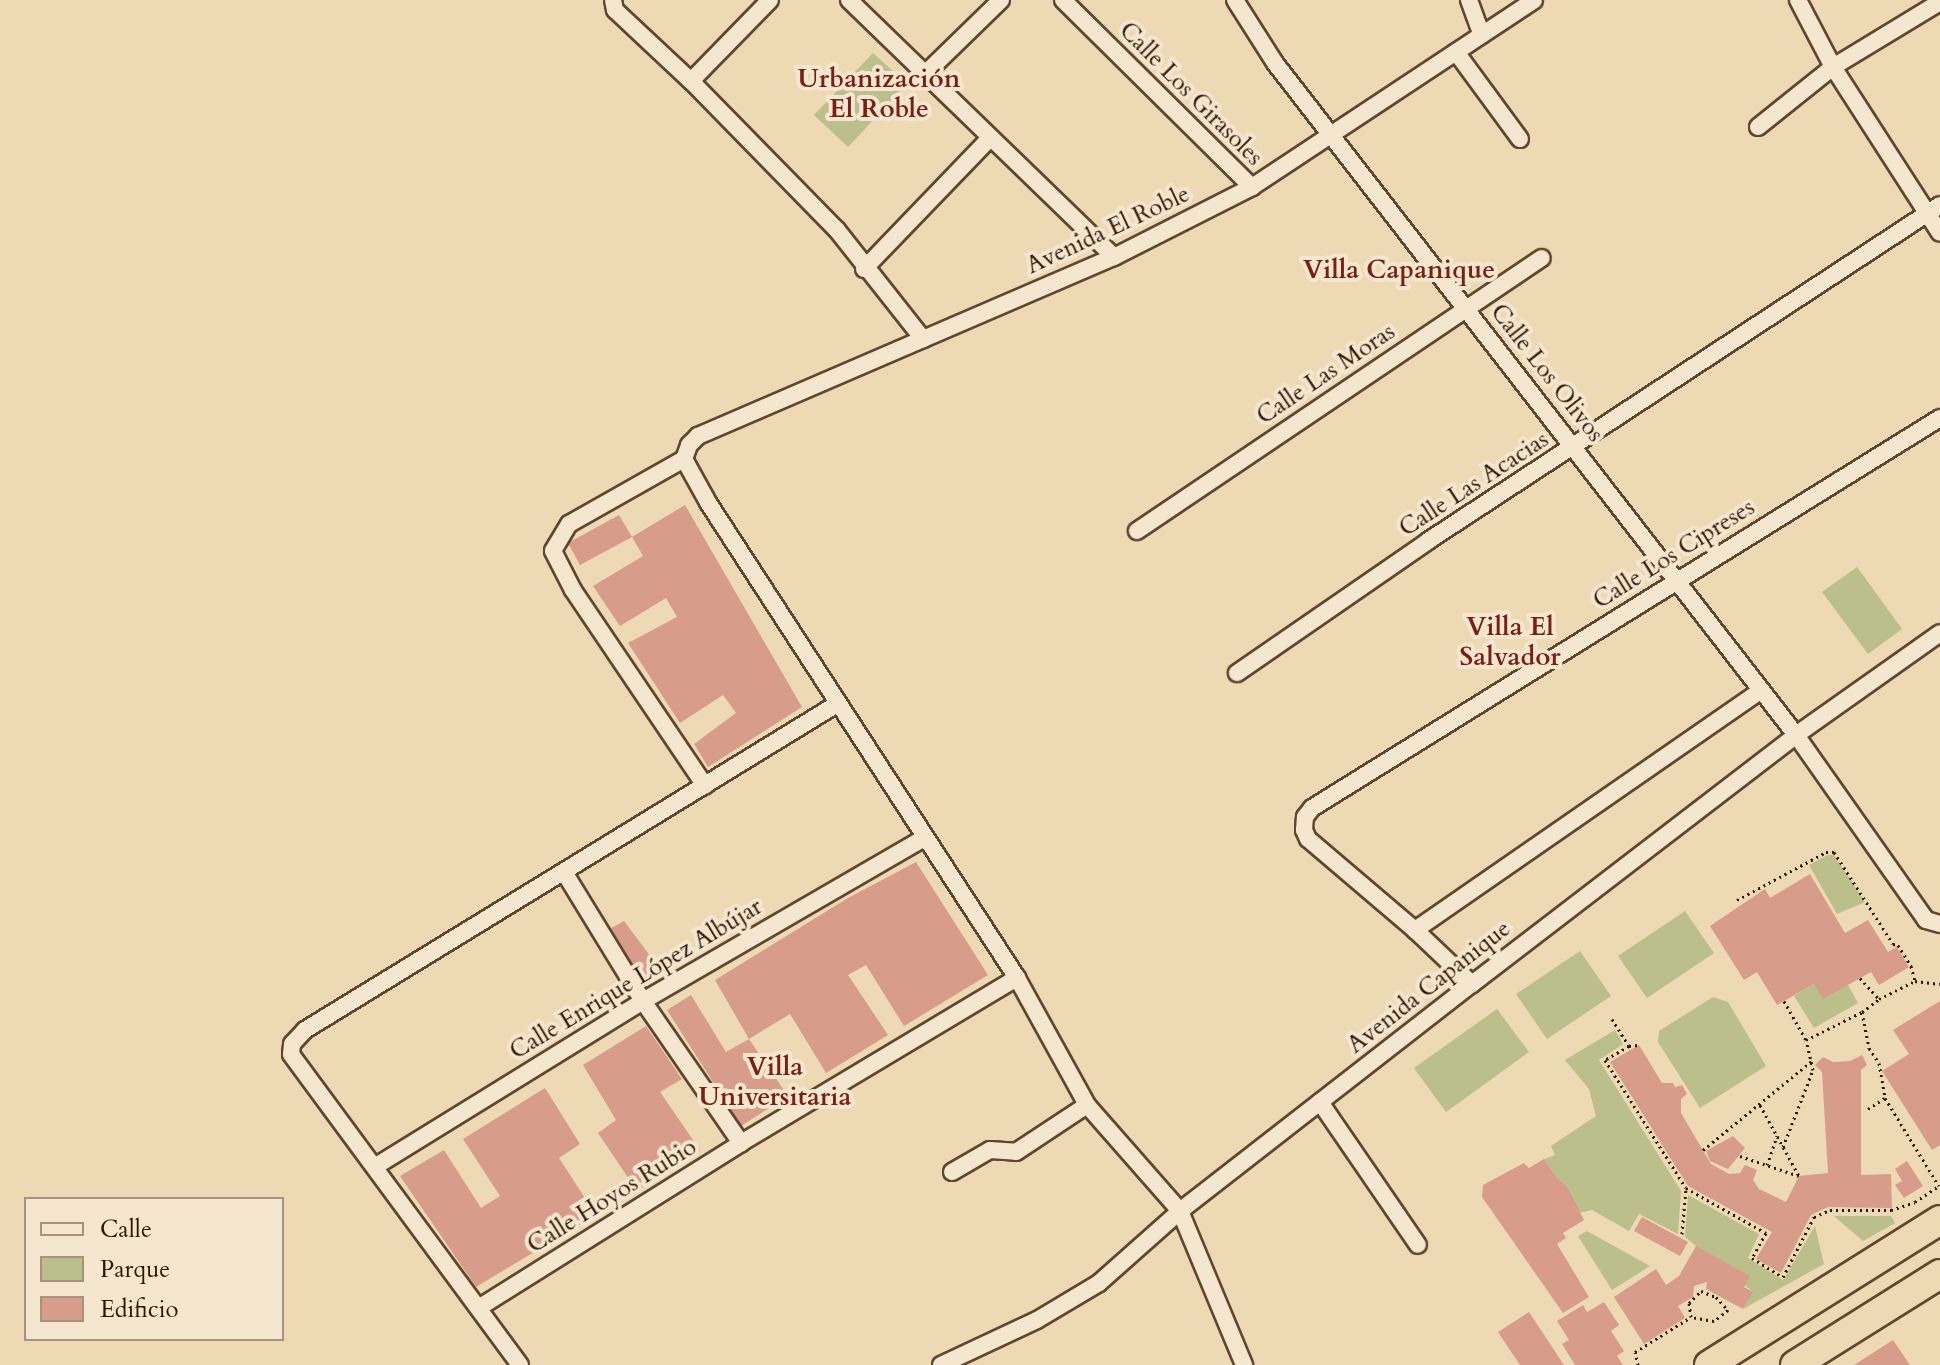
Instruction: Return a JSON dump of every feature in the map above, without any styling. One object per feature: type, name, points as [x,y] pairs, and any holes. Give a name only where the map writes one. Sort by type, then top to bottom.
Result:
[{"type":"highway","points":[[1709,1365],[1939,1226]]},
{"type":"highway","points":[[1795,1365],[1940,1274]]},
{"type":"street","points":[[613,0],[615,10],[691,81],[837,230],[864,269],[923,339]]},
{"type":"street","points":[[691,81],[770,0]]},
{"type":"street","points":[[849,0],[1114,257]]},
{"type":"street","points":[[925,74],[1001,0]]},
{"type":"street","name":"Calle Los Girasoles","points":[[1063,0],[1252,187]]},
{"type":"street","name":"Calle Los Olivos","points":[[1235,0],[1275,63],[1796,735],[1926,920],[1940,924]]},
{"type":"street","points":[[1469,0],[1482,35]]},
{"type":"street","name":"Avenida El Roble","points":[[705,786],[573,590],[553,551],[569,524],[684,459],[689,445],[698,436],[1114,257],[1252,187],[1534,0]]},
{"type":"street","points":[[1798,0],[1833,67],[1934,209],[1940,233]]},
{"type":"street","points":[[1758,127],[1833,67],[1940,2]]},
{"type":"street","points":[[1456,52],[1520,139]]},
{"type":"street","points":[[864,269],[990,138]]},
{"type":"street","name":"Calle Las Acacias","points":[[1237,673],[1428,541],[1575,448],[1934,209]]},
{"type":"street","name":"Calle Las Moras","points":[[1137,531],[1542,258]]},
{"type":"street","name":"Calle Los Cipreses","points":[[1415,930],[1308,839],[1304,830],[1305,817],[1312,808],[1940,418]]},
{"type":"street","points":[[684,459],[709,504],[837,704],[1017,978],[1087,1105],[1180,1211],[1244,1365]]},
{"type":"street","name":"Avenida Capanique","points":[[941,1365],[962,1361],[1099,1283],[1180,1211],[1472,984],[1796,735],[1940,633]]},
{"type":"street","points":[[1472,984],[1415,930],[1761,690]]},
{"type":"street","points":[[520,1365],[291,1054],[292,1044],[305,1030],[837,704]]},
{"type":"street","name":"Calle Enrique López Albújar","points":[[376,1166],[643,1001],[924,838]]},
{"type":"street","points":[[564,872],[643,1001],[741,1143]]},
{"type":"street","name":"Calle Hoyos Rubio","points":[[480,1307],[741,1143],[1017,978]]},
{"type":"street","points":[[1320,1102],[1418,1245]]},
{"type":"street","points":[[952,1172],[990,1150],[1016,1152],[1087,1105]]},
{"type":"path","points":[[1737,900],[1826,852],[1834,852],[1893,944],[1898,945],[1905,955],[1915,981]]},
{"type":"path","points":[[1860,978],[1879,999]]},
{"type":"path","points":[[1806,1040],[1915,981],[1940,984]]},
{"type":"path","points":[[1783,1147],[1813,1070],[1806,1040],[1784,1001]]},
{"type":"path","points":[[1638,1045],[1629,1046],[1605,1060],[1686,1188],[1766,1233],[1752,1258],[1783,1277],[1814,1217],[1820,1213],[1830,1210],[1891,1210],[1915,1202],[1939,1186],[1885,1098],[1879,1063],[1869,1048],[1862,1012]]},
{"type":"path","points":[[1612,1019],[1629,1046]]},
{"type":"path","points":[[1703,1150],[1813,1060]]},
{"type":"path","points":[[1868,1109],[1885,1098]]},
{"type":"path","points":[[1740,1156],[1799,1176],[1759,1104]]},
{"type":"path","points":[[1767,1165],[1777,1136]]},
{"type":"path","points":[[1682,1234],[1686,1188]]},
{"type":"path","points":[[1638,1365],[1635,1352],[1691,1317],[1714,1321],[1728,1310],[1716,1297],[1701,1291],[1689,1303],[1691,1317]]},
{"type":"green space","points":[[873,53],[907,84],[848,147],[814,115]]},
{"type":"green space","points":[[1857,567],[1902,629],[1868,654],[1822,592]]},
{"type":"green space","points":[[1834,855],[1865,902],[1837,914],[1809,865]]},
{"type":"green space","points":[[1685,911],[1714,953],[1647,998],[1618,956]]},
{"type":"green space","points":[[1580,951],[1611,996],[1547,1039],[1516,994]]},
{"type":"green space","points":[[1814,984],[1848,985],[1858,1003],[1814,1028],[1794,996]]},
{"type":"green space","points":[[1713,997],[1728,1002],[1766,1066],[1700,1108],[1658,1042],[1659,1031]]},
{"type":"green space","points":[[1497,1009],[1529,1052],[1446,1112],[1414,1068]]},
{"type":"green space","points":[[1615,1030],[1623,1044],[1599,1060],[1681,1191],[1678,1234],[1639,1214],[1629,1231],[1592,1210],[1579,1213],[1567,1186],[1557,1178],[1544,1159],[1555,1155],[1551,1146],[1596,1116],[1589,1089],[1565,1060]]},
{"type":"green space","points":[[1688,1195],[1759,1234],[1748,1258],[1783,1280],[1815,1226],[1824,1264],[1743,1309],[1752,1291],[1685,1237]]},
{"type":"green space","points":[[1834,1216],[1891,1216],[1895,1223],[1863,1241]]},
{"type":"green space","points":[[1587,1231],[1650,1266],[1612,1290],[1578,1236]]},
{"type":"building","points":[[685,505],[802,707],[708,767],[694,744],[736,713],[723,695],[680,723],[628,643],[677,617],[666,598],[620,626],[593,586],[643,556],[632,537]]},
{"type":"building","points":[[619,515],[632,537],[580,565],[568,543]]},
{"type":"building","points":[[916,862],[988,975],[904,1026],[866,965],[848,975],[888,1035],[826,1073],[790,1014],[749,1039],[715,980],[848,898]]},
{"type":"building","points":[[1810,874],[1845,933],[1868,920],[1888,952],[1897,947],[1909,967],[1879,985],[1871,972],[1823,999],[1814,984],[1777,1005],[1757,972],[1744,980],[1710,926],[1765,889],[1770,898]]},
{"type":"building","points":[[624,921],[660,969],[638,984],[604,932]]},
{"type":"building","points":[[691,995],[726,1052],[749,1039],[788,1096],[741,1126],[667,1010]]},
{"type":"building","points":[[1940,1001],[1940,1145],[1932,1150],[1882,1071],[1909,1054],[1893,1030]]},
{"type":"building","points":[[646,1026],[682,1079],[660,1092],[700,1150],[637,1191],[598,1133],[616,1120],[583,1065]]},
{"type":"building","points":[[1639,1045],[1662,1083],[1673,1083],[1675,1087],[1682,1085],[1687,1094],[1681,1099],[1681,1113],[1711,1164],[1729,1174],[1740,1173],[1745,1165],[1757,1170],[1753,1180],[1759,1189],[1786,1202],[1799,1176],[1828,1173],[1822,1072],[1815,1065],[1823,1057],[1833,1062],[1850,1061],[1862,1055],[1867,1065],[1861,1070],[1861,1175],[1891,1174],[1892,1208],[1828,1207],[1811,1215],[1781,1273],[1756,1259],[1772,1232],[1688,1186],[1610,1062]]},
{"type":"building","points":[[545,1088],[580,1144],[559,1158],[596,1215],[476,1287],[400,1176],[444,1150],[481,1208],[500,1196],[463,1139]]},
{"type":"building","points":[[1733,1136],[1745,1148],[1728,1169],[1710,1161],[1706,1151]]},
{"type":"building","points":[[1544,1159],[1557,1178],[1567,1186],[1584,1220],[1563,1233],[1566,1238],[1557,1244],[1589,1297],[1563,1313],[1482,1197],[1483,1185],[1524,1163],[1529,1168]]},
{"type":"building","points":[[1907,1161],[1923,1186],[1904,1198],[1895,1185],[1902,1181],[1895,1169]]},
{"type":"building","points":[[1642,1217],[1688,1242],[1680,1256],[1634,1231]]},
{"type":"building","points":[[1696,1246],[1750,1276],[1744,1287],[1753,1292],[1743,1309],[1706,1289],[1707,1282],[1694,1286],[1693,1297],[1678,1306],[1685,1318],[1644,1344],[1614,1297],[1656,1269],[1666,1285],[1679,1276]]},
{"type":"building","points":[[1604,1302],[1619,1325],[1611,1331],[1624,1351],[1617,1356],[1623,1365],[1575,1365],[1562,1344],[1569,1340],[1557,1321],[1583,1305],[1587,1312]]},
{"type":"building","points":[[1529,1312],[1564,1365],[1520,1365],[1498,1332]]},
{"type":"building","points":[[1893,1340],[1910,1365],[1854,1365]]},
{"type":"district","name":"Urbanización El Roble","points":[[879,94]]},
{"type":"district","name":"Villa Capanique","points":[[1399,270]]},
{"type":"district","name":"Villa El Salvador","points":[[1510,642]]},
{"type":"district","name":"Villa Universitaria","points":[[775,1082]]}]
